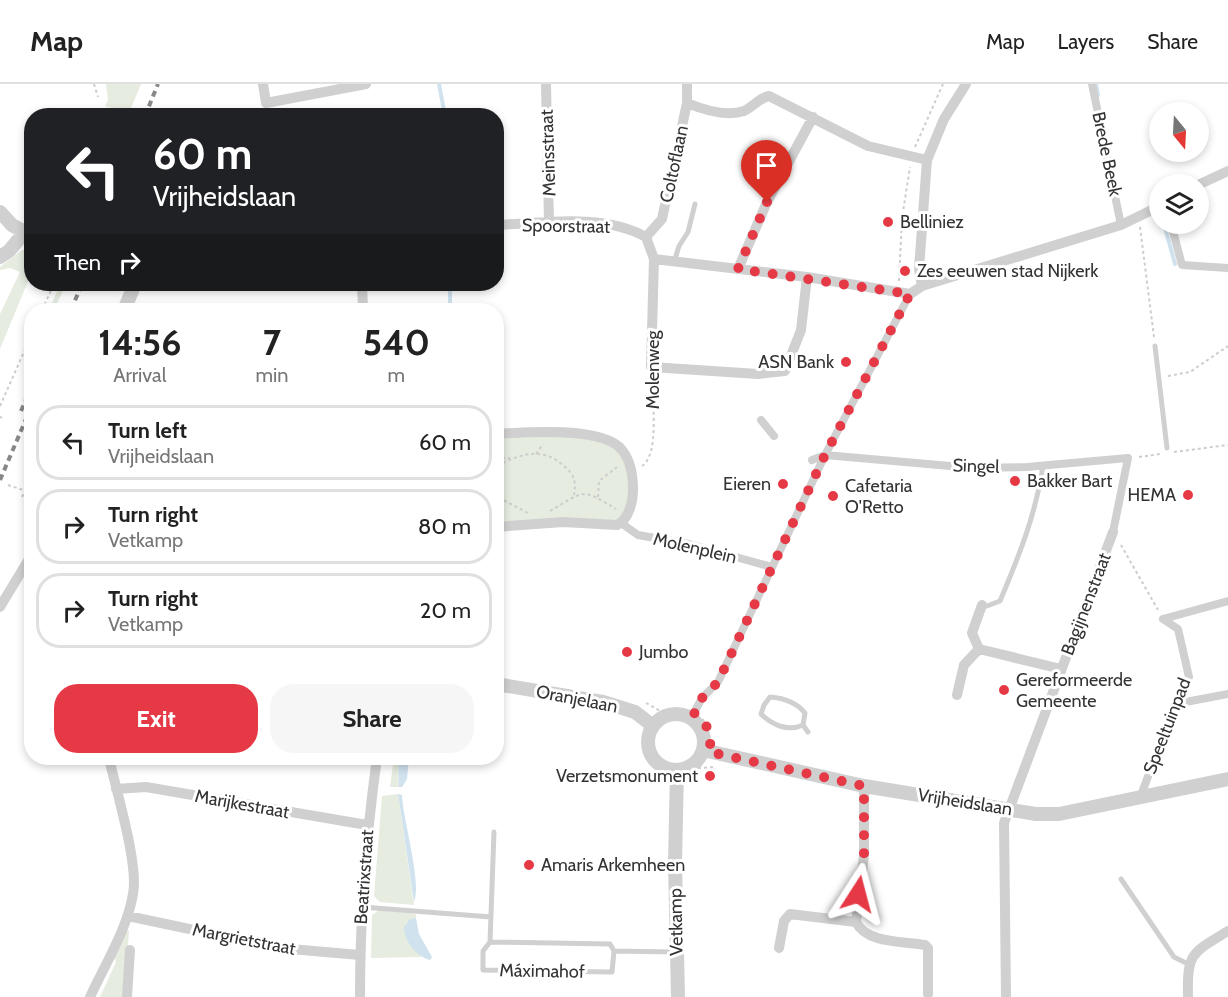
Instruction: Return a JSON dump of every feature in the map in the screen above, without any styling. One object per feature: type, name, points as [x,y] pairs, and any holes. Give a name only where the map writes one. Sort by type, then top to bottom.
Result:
[{"type":"street","points":[[263,84],[266,103],[366,84]]},
{"type":"street","name":"Meinsstraat","points":[[546,84],[549,222]]},
{"type":"street","name":"Coltoflaan","points":[[646,237],[662,219],[687,104],[687,84]]},
{"type":"street","points":[[922,286],[919,269],[927,160],[944,119],[966,84]]},
{"type":"street","name":"Brede Beek","points":[[1092,84],[1121,225]]},
{"type":"street","points":[[687,104],[708,112],[745,111],[760,98],[769,96],[868,146],[927,160]]},
{"type":"street","points":[[738,269],[767,202],[813,117]]},
{"type":"street","points":[[1209,180],[1228,171]]},
{"type":"street","points":[[0,212],[24,231]]},
{"type":"street","points":[[692,715],[702,698],[718,682],[825,455],[910,294],[922,286],[1121,225],[1149,212]]},
{"type":"street","name":"Spoorstraat","points":[[504,225],[549,222],[599,224],[626,228],[646,237]]},
{"type":"street","points":[[1174,234],[1182,265],[1228,268]]},
{"type":"street","points":[[646,237],[654,260],[807,277],[910,294]]},
{"type":"street","points":[[0,257],[24,238]]},
{"type":"street","name":"Molenweg","points":[[651,368],[654,260]]},
{"type":"street","points":[[651,368],[758,374],[785,371],[801,330],[807,277]]},
{"type":"street","points":[[761,420],[774,436]]},
{"type":"street","points":[[504,434],[553,432],[605,438],[621,449],[629,465],[632,499],[631,508],[623,519],[612,526],[563,522],[504,526]]},
{"type":"street","points":[[812,460],[825,455]]},
{"type":"street","name":"Singel","points":[[825,455],[973,468],[1128,458]]},
{"type":"street","name":"Bagijnenstraat","points":[[1006,997],[1004,823],[1113,532],[1128,458]]},
{"type":"street","name":"Molenplein","points":[[623,519],[638,535],[688,540],[772,567]]},
{"type":"street","points":[[763,558],[772,567]]},
{"type":"street","points":[[0,607],[24,567]]},
{"type":"street","points":[[1163,619],[1228,601]]},
{"type":"street","points":[[979,649],[972,633],[982,605]]},
{"type":"street","name":"Speeltuinpad","points":[[1140,798],[1175,704],[1189,678],[1178,629],[1163,619]]},
{"type":"street","points":[[979,649],[1061,669]]},
{"type":"street","points":[[957,695],[964,666],[979,649]]},
{"type":"street","name":"Oranjelaan","points":[[504,685],[603,702],[635,712],[651,725]]},
{"type":"street","points":[[1175,704],[1228,694]]},
{"type":"street","points":[[672,714],[692,715],[704,738],[706,751],[695,762],[676,772],[654,759],[648,743],[651,725],[672,714]]},
{"type":"street","name":"Vrijheidslaan","points":[[706,751],[864,786],[1010,810],[1059,814],[1228,778]]},
{"type":"street","points":[[90,997],[128,915],[133,895],[134,873],[111,765]]},
{"type":"street","name":"Beatrixstraat","points":[[360,997],[367,825],[376,765]]},
{"type":"street","name":"Vetkamp","points":[[676,772],[678,997]]},
{"type":"street","points":[[864,786],[864,855],[856,922],[860,931],[870,936],[925,945],[928,994]]},
{"type":"street","name":"Marijkestraat","points":[[116,789],[146,787],[367,825]]},
{"type":"street","points":[[779,948],[784,921],[790,914],[856,922]]},
{"type":"street","name":"Margrietstraat","points":[[128,915],[279,948],[360,955]]},
{"type":"street","points":[[1188,997],[1188,964],[1195,951],[1228,931]]},
{"type":"street","points":[[127,997],[130,950]]},
{"type":"lane","points":[[674,262],[679,246],[688,232],[695,204]]},
{"type":"lane","points":[[1155,346],[1167,447]]},
{"type":"lane","points":[[982,605],[987,606],[999,601],[1015,567],[1034,515],[1043,465]]},
{"type":"lane","points":[[803,725],[795,729],[769,721],[761,714],[764,705],[770,698],[781,698],[800,707],[805,713],[803,725],[808,732]]},
{"type":"lane","name":"Máximahof","points":[[490,942],[610,944],[614,951],[612,972],[483,970],[483,951],[490,942],[494,832]]},
{"type":"lane","points":[[1121,879],[1174,957],[1188,964]]},
{"type":"lane","points":[[362,907],[491,917]]},
{"type":"lane","name":"Máximahof","points":[[614,951],[676,952]]},
{"type":"path","points":[[94,84],[98,97]]},
{"type":"path","points":[[910,294],[898,282],[902,218],[912,157],[943,84]]},
{"type":"path","points":[[1139,217],[1155,346]]},
{"type":"path","points":[[1160,378],[1190,372],[1228,346]]},
{"type":"path","points":[[0,406],[24,352]]},
{"type":"path","name":"Molenweg","points":[[598,498],[599,481],[629,465],[648,462],[652,450],[651,368]]},
{"type":"path","points":[[1128,458],[1228,445]]},
{"type":"path","points":[[504,458],[536,454],[552,455],[573,474],[574,495]]},
{"type":"path","points":[[504,462],[513,458]]},
{"type":"path","points":[[8,486],[24,491]]},
{"type":"path","points":[[22,497],[24,493]]},
{"type":"path","points":[[547,513],[574,495],[591,493],[623,519]]},
{"type":"path","points":[[505,501],[532,515]]},
{"type":"path","points":[[1113,532],[1163,619]]},
{"type":"path","points":[[671,709],[687,709],[692,715],[704,720],[710,738],[702,764],[690,774],[661,772],[646,755],[644,736],[662,712],[671,709]]},
{"type":"shaded area","points":[[106,84],[141,84],[131,108],[105,106],[108,100]]},
{"type":"shaded area","points":[[24,250],[24,291],[0,349],[0,314],[20,272],[10,268],[0,270],[0,267]]},
{"type":"shaded area","points":[[57,291],[63,291],[57,303],[52,303]]},
{"type":"shaded area","points":[[540,435],[571,437],[595,441],[615,448],[627,466],[633,489],[620,520],[504,522],[504,437]]},
{"type":"shaded area","points":[[393,765],[398,765],[399,787],[390,787]]},
{"type":"shaded area","points":[[398,794],[414,905],[380,902],[374,896],[382,796]]},
{"type":"shaded area","points":[[379,910],[416,914],[416,919],[413,918],[406,924],[411,946],[422,957],[371,958],[372,915]]},
{"type":"shaded area","points":[[125,930],[129,931],[124,997],[100,997],[116,962],[114,957]]},
{"type":"water","points":[[398,765],[408,765],[407,779],[402,787],[399,787]]},
{"type":"water","points":[[398,794],[402,795],[414,866],[416,893],[414,902]]},
{"type":"water","points":[[416,918],[419,934],[432,957],[430,960],[416,952],[406,938],[404,927],[410,919]]},
{"type":"waterway","points":[[439,84],[444,108]]},
{"type":"waterway","points":[[1096,84],[1098,95]]},
{"type":"waterway","points":[[1167,234],[1175,264]]},
{"type":"waterway","points":[[450,291],[450,303]]},
{"type":"railway","points":[[148,108],[158,84]]},
{"type":"railway","points":[[74,303],[79,291]]},
{"type":"railway","points":[[21,411],[24,404]]},
{"type":"railway","points":[[0,480],[24,424]]},
{"type":"place","name":"Belliniez","points":[[888,222]]},
{"type":"place","name":"Zes eeuwen stad Nijkerk","points":[[905,271]]},
{"type":"place","name":"ASN Bank","points":[[846,362]]},
{"type":"place","name":"Bakker Bart","points":[[1015,481]]},
{"type":"place","name":"Eieren","points":[[783,484]]},
{"type":"place","name":"HEMA","points":[[1188,495]]},
{"type":"place","name":"Cafetaria O'Retto","points":[[833,496]]},
{"type":"place","name":"Jumbo","points":[[627,652]]},
{"type":"place","name":"Gereformeerde Gemeente","points":[[1004,690]]},
{"type":"place","name":"Verzetsmonument","points":[[710,776]]},
{"type":"place","name":"Amaris Arkemheen","points":[[529,865]]},
{"type":"route","points":[[767,202],[738,269],[807,277],[910,294],[825,455],[718,682],[702,698],[694,713],[704,720],[709,733],[711,745],[709,752],[864,786],[866,814],[864,855],[858,894]]}]
